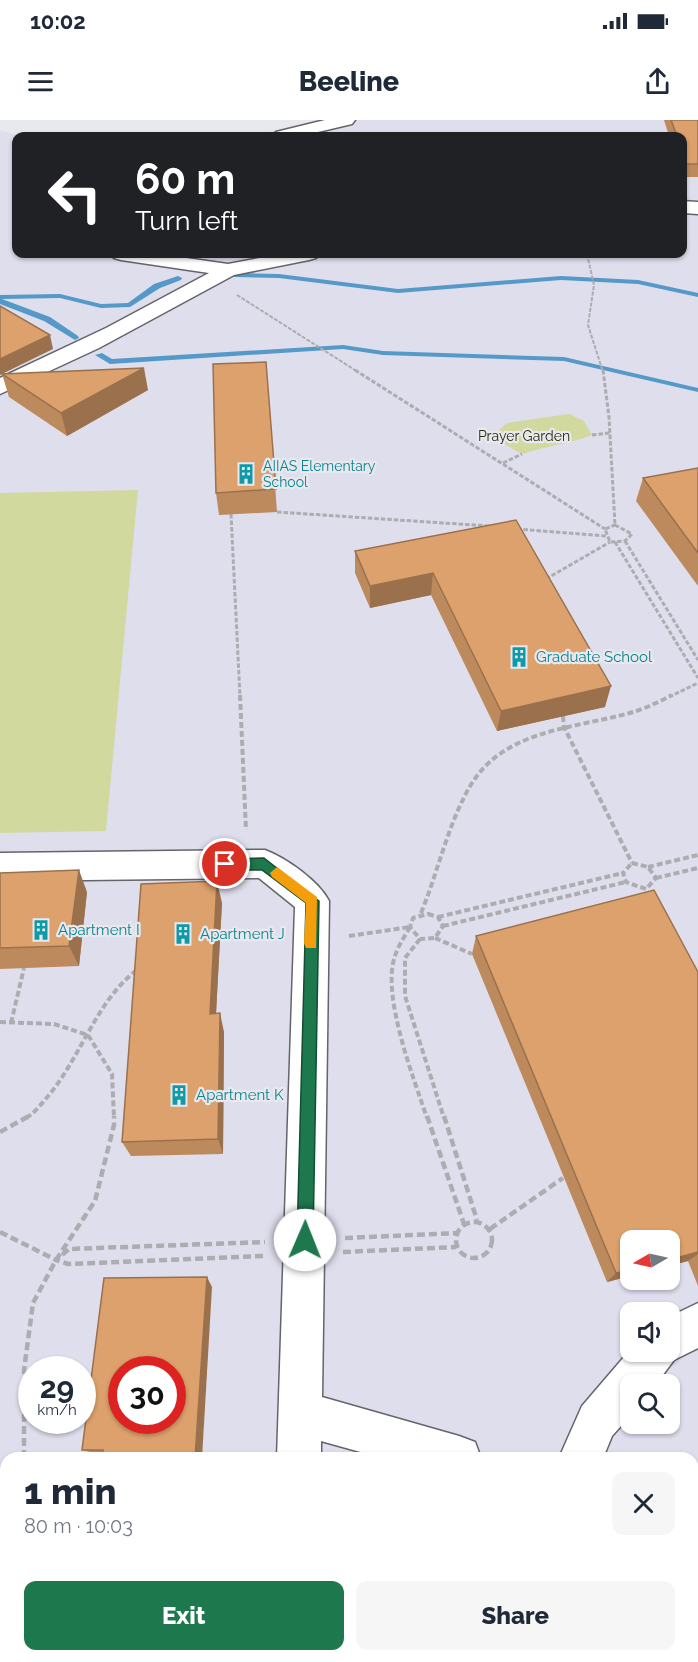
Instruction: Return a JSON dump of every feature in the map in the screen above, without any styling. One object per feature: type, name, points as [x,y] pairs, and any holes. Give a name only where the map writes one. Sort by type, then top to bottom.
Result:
[{"type":"street","points":[[298,132],[346,120]]},
{"type":"street","points":[[140,258],[221,275]]},
{"type":"street","points":[[0,387],[125,328],[221,275],[292,258]]},
{"type":"street","points":[[0,867],[264,864],[312,901],[299,1452]]},
{"type":"street","points":[[680,1335],[698,1324]]},
{"type":"street","points":[[584,1452],[597,1421],[647,1362]]},
{"type":"street","points":[[301,1413],[438,1452]]},
{"type":"path","points":[[588,258],[594,285],[588,325],[604,374],[615,525]]},
{"type":"path","points":[[221,275],[316,344],[606,530]]},
{"type":"path","points":[[592,435],[610,433]]},
{"type":"path","points":[[502,463],[522,454]]},
{"type":"path","points":[[277,512],[493,527]]},
{"type":"path","points":[[231,514],[247,864]]},
{"type":"path","points":[[606,530],[615,525]]},
{"type":"path","points":[[536,585],[613,542],[625,541],[632,534],[615,525]]},
{"type":"path","points":[[421,913],[434,885],[463,802],[478,774],[507,748],[564,727],[629,714],[698,681],[613,542],[606,536],[515,528]]},
{"type":"path","points":[[606,530],[606,536]]},
{"type":"path","points":[[625,541],[698,660]]},
{"type":"path","points":[[563,716],[564,727],[633,863],[648,867],[698,855]]},
{"type":"path","points":[[438,917],[623,873],[633,863]]},
{"type":"path","points":[[648,867],[656,878]]},
{"type":"path","points":[[647,898],[646,890],[656,878],[698,868]]},
{"type":"path","points":[[623,873],[626,882]]},
{"type":"path","points":[[435,938],[443,926],[626,882],[646,890]]},
{"type":"path","points":[[443,926],[438,917],[430,912],[421,913],[413,918],[394,957],[393,996],[403,1048],[464,1224]]},
{"type":"path","points":[[311,942],[410,927]]},
{"type":"path","points":[[410,927],[420,939]]},
{"type":"path","points":[[472,954],[435,938],[420,939],[405,958],[405,996],[477,1220],[490,1229]]},
{"type":"path","points":[[0,1132],[33,1114],[58,1083],[121,982],[144,964]]},
{"type":"path","points":[[10,1023],[24,968]]},
{"type":"path","points":[[0,1022],[54,1024],[88,1035],[112,1074],[114,1125],[95,1201],[56,1260],[33,1303],[26,1356]]},
{"type":"path","points":[[490,1229],[563,1178]]},
{"type":"path","points":[[456,1247],[458,1233],[464,1224],[477,1220]]},
{"type":"path","points":[[56,1260],[69,1249],[305,1247],[456,1247],[467,1258],[481,1257],[491,1247],[490,1229]]},
{"type":"path","points":[[0,1232],[68,1264],[305,1247],[458,1233]]},
{"type":"path","points":[[96,1397],[101,1396]]},
{"type":"path","points":[[25,1452],[26,1434]]},
{"type":"shaded area","points":[[316,120],[698,120],[698,1452],[0,1452],[0,130],[12,134],[12,258],[687,258],[687,132],[271,132]]},
{"type":"green space","name":"Prayer Garden","points":[[569,414],[584,421],[592,435],[522,454],[506,445],[496,433],[507,423]]},
{"type":"green space","points":[[138,490],[106,831],[0,833],[0,493]]},
{"type":"building","points":[[671,120],[698,120],[698,164],[687,164],[687,132],[676,132]]},
{"type":"building","points":[[0,306],[50,335],[0,359]]},
{"type":"building","points":[[266,362],[276,489],[216,493],[213,364]]},
{"type":"building","points":[[144,368],[61,413],[2,374]]},
{"type":"building","points":[[698,468],[698,553],[643,478]]},
{"type":"building","name":"Graduate School","points":[[516,520],[611,686],[501,711],[433,573],[370,586],[355,551]]},
{"type":"building","name":"Apartment I","points":[[79,870],[69,946],[0,948],[0,873]]},
{"type":"building","points":[[217,881],[210,1014],[220,1013],[218,1139],[122,1142],[141,884]]},
{"type":"building","points":[[654,890],[698,972],[698,1252],[680,1257],[680,1230],[620,1230],[620,1272],[616,1273],[476,936]]},
{"type":"building","points":[[207,1277],[195,1452],[103,1452],[103,1450],[82,1450],[84,1434],[96,1434],[96,1356],[94,1356],[104,1278]]},
{"type":"waterway","points":[[235,275],[279,276],[398,291],[561,278],[638,282],[698,295]]},
{"type":"waterway","points":[[0,297],[60,296],[101,306],[130,305],[157,286],[178,278]]},
{"type":"waterway","points":[[0,301],[47,319],[75,338]]},
{"type":"waterway","points":[[99,355],[110,362],[343,347],[383,353],[564,359],[698,390]]},
{"type":"slow traffic","points":[[277,873],[312,901],[311,943]]},
{"type":"place","name":"AIIAS Elementary School","points":[[246,474]]},
{"type":"place","name":"Graduate School","points":[[519,657]]},
{"type":"place","name":"Apartment I","points":[[41,930]]},
{"type":"place","name":"Apartment J","points":[[183,934]]},
{"type":"place","name":"Apartment K","points":[[179,1095]]},
{"type":"route","points":[[225,864],[264,864],[312,901],[305,1240]]}]
